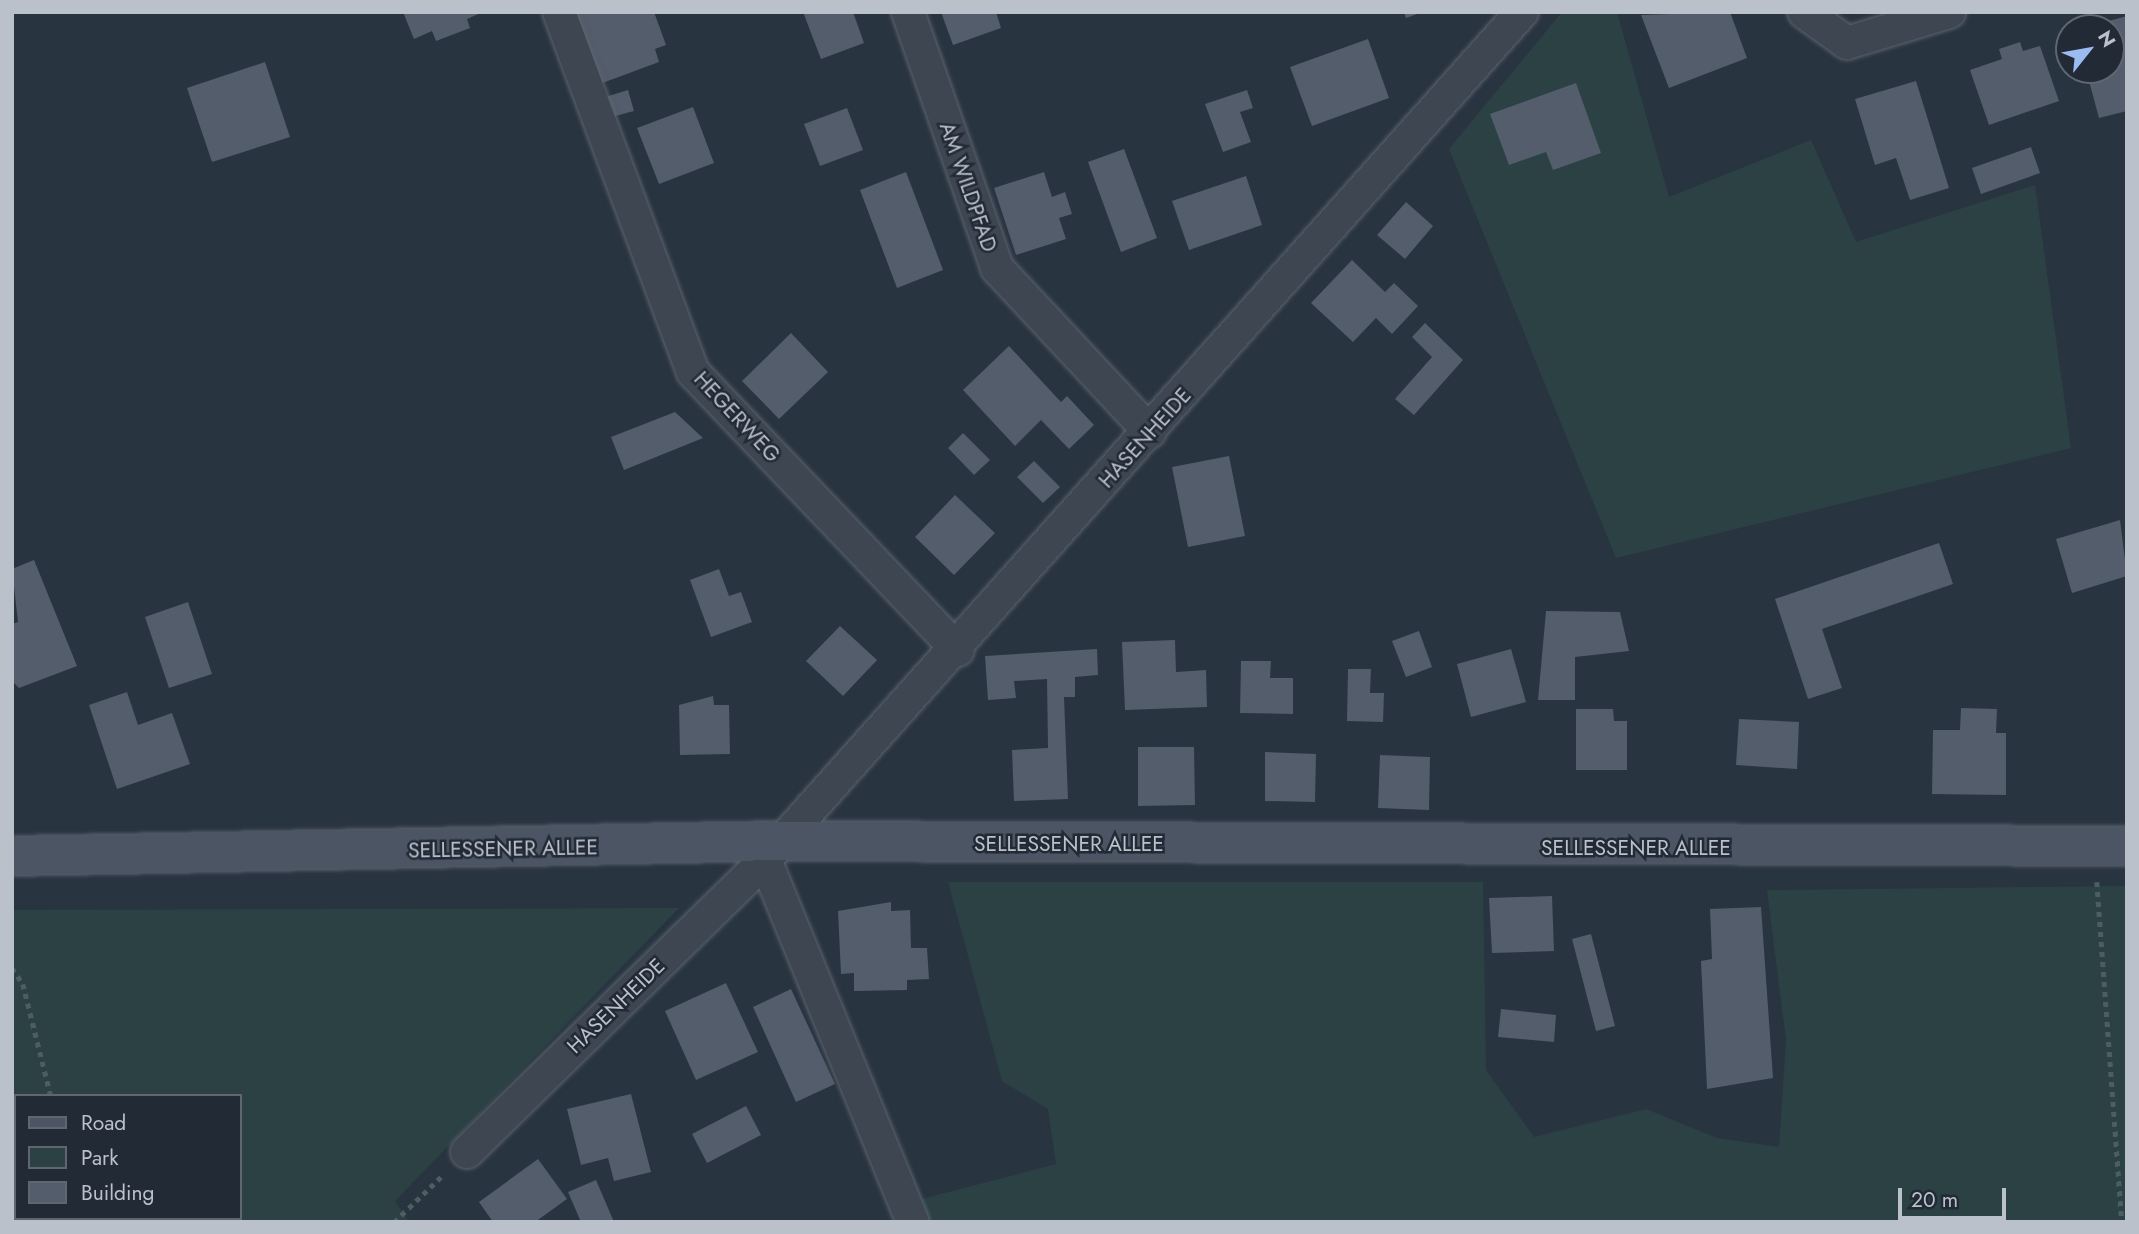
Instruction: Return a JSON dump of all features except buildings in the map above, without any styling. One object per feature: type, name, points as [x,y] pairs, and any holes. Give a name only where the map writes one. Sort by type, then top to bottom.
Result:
[{"type":"main road","name":"SELLESSENER ALLEE","points":[[12,856],[773,850],[2110,846]]},
{"type":"street","name":"HEGERWEG","points":[[559,12],[693,372],[958,650]]},
{"type":"street","name":"AM WILDPFAD","points":[[908,12],[997,268],[1150,432]]},
{"type":"street","name":"HASENHEIDE","points":[[467,1152],[773,850],[958,650],[1522,12]]},
{"type":"street","points":[[1804,12],[1847,43],[1949,12]]},
{"type":"street","points":[[773,850],[913,1222]]},
{"type":"path","points":[[2110,846],[2122,1222]]},
{"type":"path","points":[[12,968],[23,984],[50,1094]]},
{"type":"path","points":[[394,1222],[467,1152]]},
{"type":"green space","points":[[1562,12],[1617,12],[1669,197],[1811,140],[1856,242],[2035,185],[2071,448],[1616,558],[1449,149]]},
{"type":"green space","points":[[948,882],[1483,882],[1486,1070],[1534,1137],[1646,1109],[1717,1138],[1779,1147],[1786,1040],[1767,890],[2127,886],[2127,1222],[922,1222],[914,1201],[1056,1164],[1048,1109],[1002,1081]]},
{"type":"green space","points":[[679,908],[395,1201],[409,1222],[12,1222],[12,910]]}]
